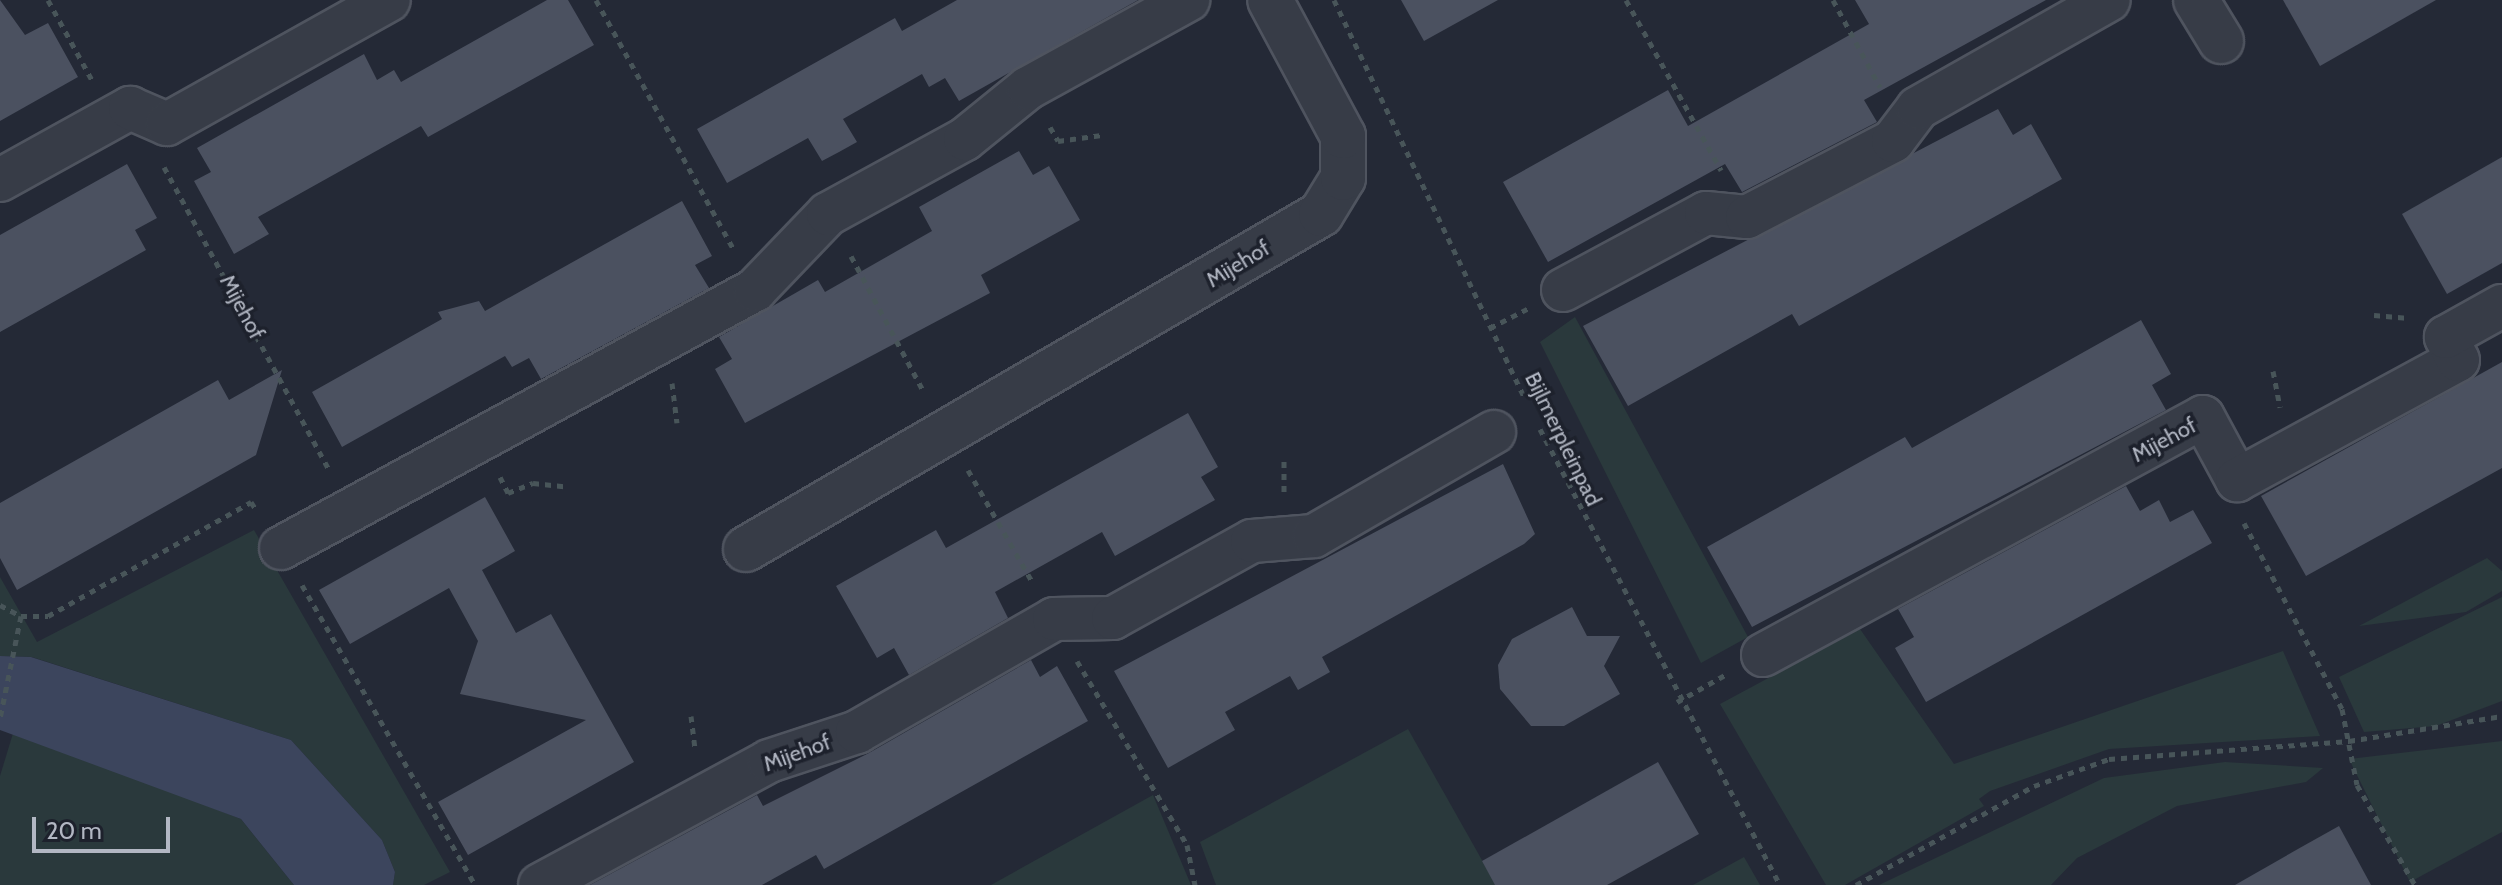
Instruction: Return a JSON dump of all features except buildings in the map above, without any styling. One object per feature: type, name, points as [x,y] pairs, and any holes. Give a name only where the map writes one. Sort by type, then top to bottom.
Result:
[{"type":"street","points":[[0,180],[121,112],[167,124],[389,0]]},
{"type":"street","points":[[281,548],[755,290],[828,214],[965,139],[1028,88],[1188,0]]},
{"type":"street","name":"Mijehof","points":[[746,549],[1330,204],[1343,178],[1343,136],[1270,0]]},
{"type":"street","points":[[1563,290],[1706,213],[1747,217],[1893,141],[1918,108],[2109,0]]},
{"type":"street","points":[[2196,0],[2221,41]]},
{"type":"street","points":[[2237,480],[2458,360],[2446,337],[2502,306]]},
{"type":"street","name":"Mijehof","points":[[1763,655],[2203,417],[2237,480]]},
{"type":"street","name":"Mijehof","points":[[540,885],[769,761],[857,732],[1054,619],[1113,618],[1252,541],[1314,536],[1494,432]]},
{"type":"path","name":"Mijehof","points":[[48,0],[121,112],[350,509]]},
{"type":"path","points":[[596,0],[755,290]]},
{"type":"path","name":"Bijlmerpleinpad","points":[[1334,0],[1531,410]]},
{"type":"path","points":[[1626,0],[1747,217]]},
{"type":"path","points":[[1833,0],[1903,127]]},
{"type":"path","points":[[828,214],[947,433],[1187,845],[1195,885]]},
{"type":"path","name":"Bijlmerpleinpad","points":[[1537,424],[1677,702],[1780,885]]},
{"type":"path","points":[[2237,480],[2231,499],[2342,709],[2357,785],[2415,885]]},
{"type":"path","points":[[0,605],[21,616],[48,616],[251,502],[281,548],[475,885]]},
{"type":"path","points":[[0,718],[20,642],[21,616]]},
{"type":"path","points":[[1677,702],[1763,655]]},
{"type":"path","points":[[1856,885],[2034,786],[2109,759],[2349,741],[2502,716]]},
{"type":"shaded area","points":[[1575,317],[1748,637],[1701,663],[1540,342]]},
{"type":"shaded area","points":[[254,530],[450,872],[424,885],[393,885],[395,872],[382,840],[291,740],[32,657],[0,656],[0,577],[37,642]]},
{"type":"shaded area","points":[[2487,558],[2502,571],[2502,591],[2466,612],[2359,626]]},
{"type":"shaded area","points":[[2502,597],[2502,701],[2436,726],[2364,732],[2339,677]]},
{"type":"shaded area","points":[[1860,629],[1954,764],[2283,651],[2320,736],[2109,749],[1990,791],[1979,799],[1984,806],[1845,885],[1826,885],[1720,704]]},
{"type":"shaded area","points":[[1408,729],[1496,885],[1216,885],[1200,842]]},
{"type":"shaded area","points":[[14,730],[241,819],[294,885],[0,885],[0,776]]},
{"type":"shaded area","points":[[2502,741],[2502,832],[2410,882],[2349,759]]},
{"type":"shaded area","points":[[2225,762],[2323,768],[2306,782],[2177,806],[2077,858],[2051,885],[1879,885],[2104,778]]},
{"type":"shaded area","points":[[1153,795],[1191,885],[991,885]]},
{"type":"shaded area","points":[[1744,857],[1760,885],[1693,885]]},
{"type":"water","points":[[0,656],[31,657],[291,740],[382,840],[395,872],[393,885],[294,885],[241,819],[0,730]]}]
